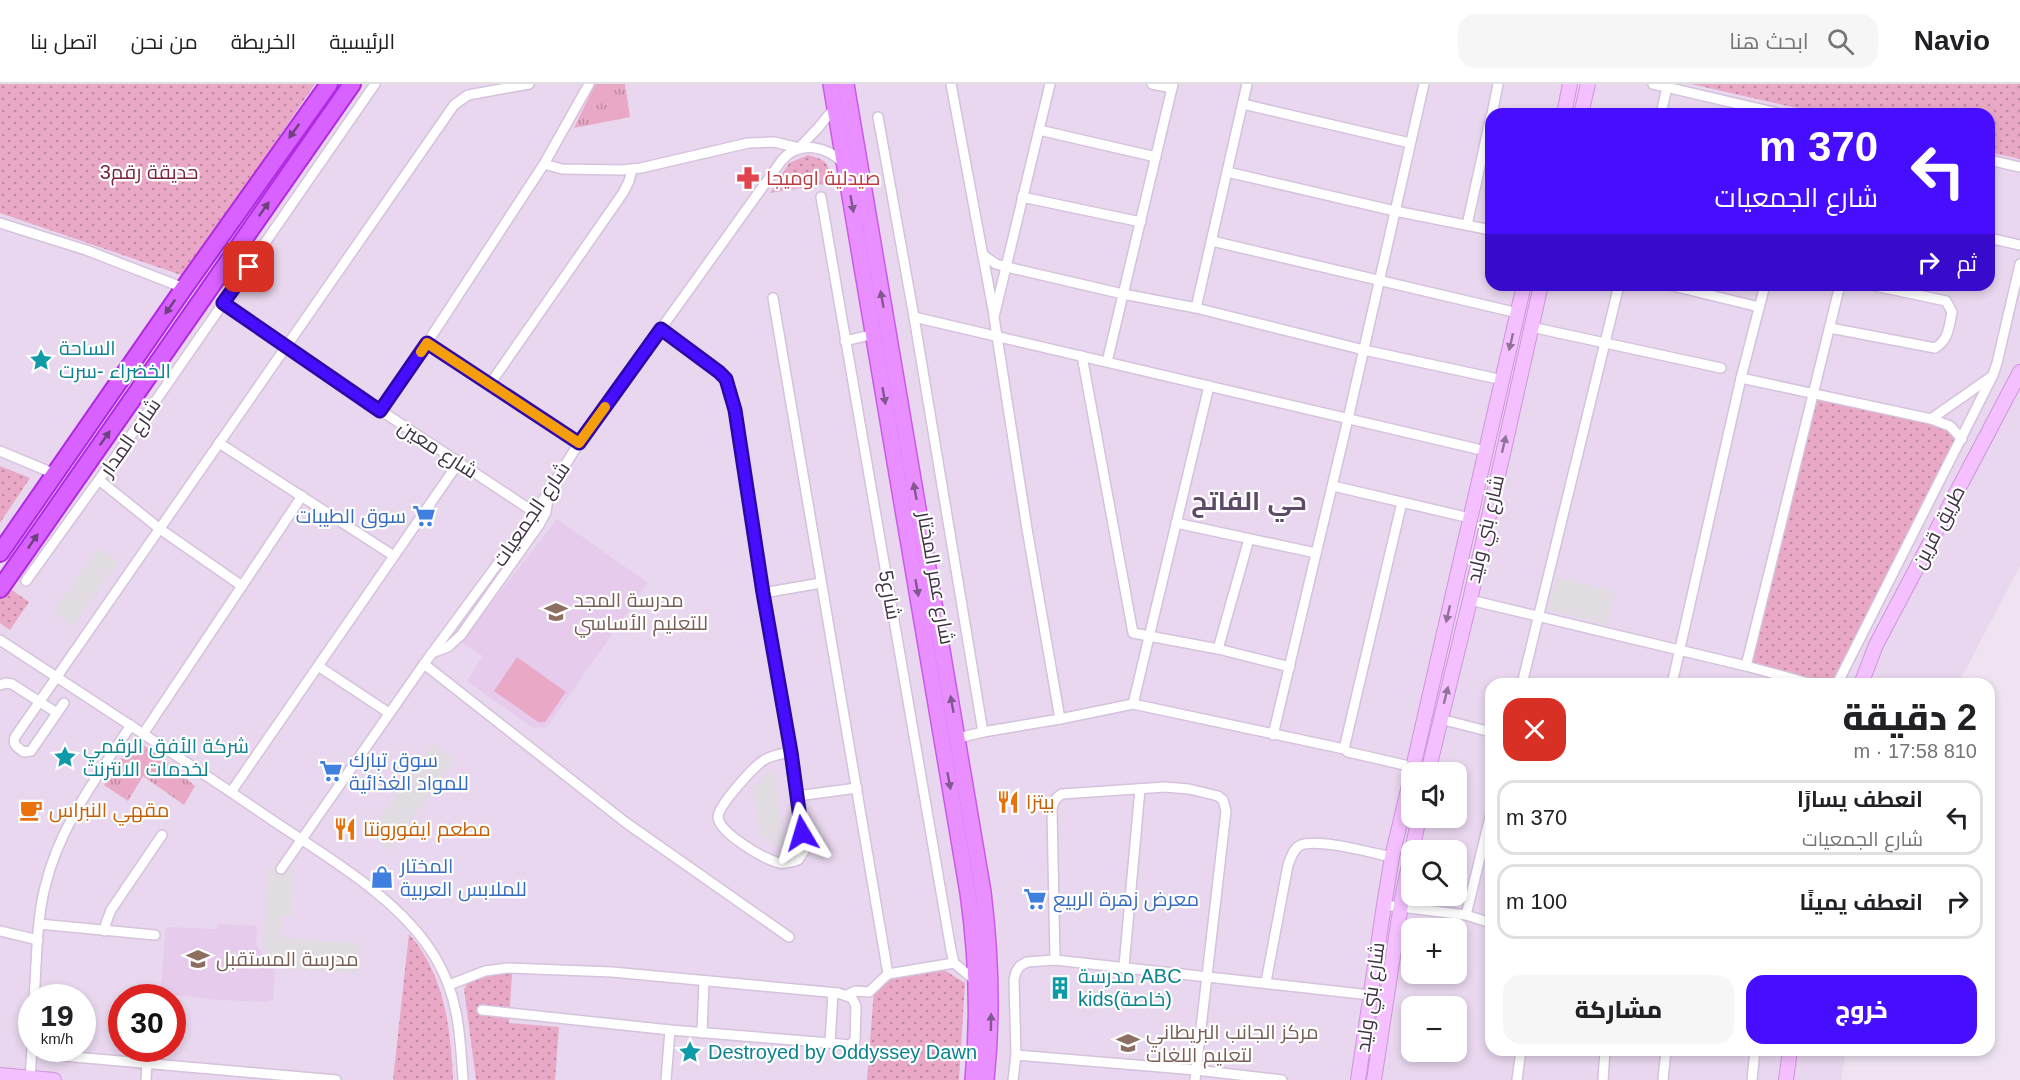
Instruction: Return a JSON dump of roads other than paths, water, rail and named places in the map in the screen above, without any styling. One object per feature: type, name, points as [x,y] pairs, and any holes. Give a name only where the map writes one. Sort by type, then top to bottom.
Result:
[{"type":"highway","points":[[0,553],[184,288],[330,84]]},
{"type":"highway","points":[[0,590],[352,84]]},
{"type":"main road","name":"شارع عمر المختار","points":[[831,84],[842,104],[845,165],[975,939],[977,1025],[973,1080]]},
{"type":"main road","points":[[846,84],[842,104],[958,738],[983,892],[989,940],[991,1025],[986,1080]]},
{"type":"main road","points":[[842,104],[852,84]]},
{"type":"street","name":"شارع المدار","points":[[26,581],[375,84]]},
{"type":"street","points":[[64,703],[32,751],[24,752],[16,747],[14,740],[57,677],[458,101],[474,94],[529,84]]},
{"type":"street","points":[[380,411],[544,165],[590,84]]},
{"type":"street","points":[[951,84],[998,338],[1027,529],[1060,719]]},
{"type":"street","points":[[994,318],[1050,84]]},
{"type":"street","points":[[1107,362],[1172,86],[1152,84]]},
{"type":"street","points":[[1196,308],[1247,84]]},
{"type":"street","points":[[1273,735],[1333,486],[1424,84]]},
{"type":"street","points":[[1493,108],[1498,84]]},
{"type":"street","points":[[1565,108],[1570,84]]},
{"type":"street","points":[[1582,108],[1588,84]]},
{"type":"street","points":[[1653,84],[1756,108]]},
{"type":"street","points":[[1662,108],[1667,87]]},
{"type":"street","name":"شارع الجمعيات","points":[[281,869],[389,713],[535,513],[579,443],[782,160],[799,148],[842,104]]},
{"type":"street","points":[[1243,104],[1410,143]]},
{"type":"street","points":[[878,117],[914,317],[983,732]]},
{"type":"street","points":[[1039,130],[1156,157]]},
{"type":"street","points":[[544,165],[562,169],[632,169],[747,143],[774,142],[826,151],[845,165]]},
{"type":"street","points":[[1467,225],[1485,142]]},
{"type":"street","points":[[1995,161],[2020,167]]},
{"type":"street","points":[[490,384],[623,193],[632,169]]},
{"type":"street","points":[[1227,172],[1395,211],[1485,229]]},
{"type":"street","name":"شارع5","points":[[821,196],[954,963]]},
{"type":"street","points":[[1022,196],[1140,222]]},
{"type":"street","points":[[0,224],[86,250],[184,288]]},
{"type":"street","points":[[1995,239],[2020,245]]},
{"type":"street","points":[[1212,241],[1518,312]]},
{"type":"street","points":[[982,255],[996,264],[1007,267],[1196,308],[1364,350],[1503,380]]},
{"type":"street","points":[[1839,678],[1993,375],[2020,264]]},
{"type":"street","name":"شارع بني وليد","points":[[1414,762],[1523,291]]},
{"type":"street","name":"شارع بني وليد","points":[[1430,762],[1470,600],[1540,291]]},
{"type":"street","points":[[1524,678],[1618,291]]},
{"type":"street","points":[[1694,291],[1759,307]]},
{"type":"street","points":[[1673,678],[1741,378],[1763,291]]},
{"type":"street","points":[[1746,666],[1839,291]]},
{"type":"street","points":[[1830,327],[1935,348],[1942,344],[1946,338],[1952,312],[1946,301],[1899,291]]},
{"type":"street","points":[[774,298],[888,974]]},
{"type":"street","name":"شارع معين","points":[[223,303],[286,348],[535,513]]},
{"type":"street","points":[[914,317],[1486,451]]},
{"type":"street","points":[[1531,327],[1721,368]]},
{"type":"street","points":[[661,329],[726,379],[735,410],[763,593],[791,752],[804,851],[798,860],[780,863],[765,858],[731,836],[718,819],[722,806],[759,764],[767,758],[791,752]]},
{"type":"street","points":[[846,341],[874,334]]},
{"type":"street","points":[[427,343],[579,443]]},
{"type":"street","points":[[1082,356],[1133,633],[1149,634],[1290,667]]},
{"type":"street","name":"طريق قرين","points":[[1863,678],[1876,645],[2020,372]]},
{"type":"street","points":[[1931,419],[1993,375]]},
{"type":"street","points":[[1741,378],[1931,419],[1950,426],[1962,439]]},
{"type":"street","points":[[1133,704],[1209,386]]},
{"type":"street","points":[[219,443],[394,556]]},
{"type":"street","points":[[0,451],[55,474]]},
{"type":"street","points":[[231,792],[459,462]]},
{"type":"street","points":[[99,480],[160,529],[242,586]]},
{"type":"street","points":[[1333,486],[1470,518]]},
{"type":"street","points":[[432,653],[453,644],[468,626],[543,519],[548,505],[549,490]]},
{"type":"street","points":[[143,734],[302,496]]},
{"type":"street","points":[[1344,749],[1402,502]]},
{"type":"street","points":[[1176,523],[1316,553]]},
{"type":"street","points":[[1218,649],[1249,539]]},
{"type":"street","points":[[763,593],[821,583]]},
{"type":"street","points":[[1470,600],[1790,678]]},
{"type":"street","points":[[0,639],[301,839],[391,905],[408,922],[434,956],[449,985],[459,1030],[463,1080]]},
{"type":"street","points":[[424,664],[624,822],[789,937]]},
{"type":"street","points":[[318,666],[389,713]]},
{"type":"street","points":[[0,685],[12,684],[57,713]]},
{"type":"street","points":[[958,738],[1133,704],[1344,749],[1401,768]]},
{"type":"street","points":[[1440,719],[1485,730]]},
{"type":"street","points":[[35,984],[39,924],[45,885],[57,850],[68,824],[131,726]]},
{"type":"street","points":[[1055,960],[1052,810],[1054,802],[1062,794],[1165,787],[1189,789],[1218,796],[1223,800],[1226,811],[1195,1075]]},
{"type":"street","points":[[797,796],[856,788]]},
{"type":"street","points":[[1124,966],[1140,789]]},
{"type":"street","name":"شارع بني وليد","points":[[1358,1080],[1384,905],[1401,818]]},
{"type":"street","points":[[105,930],[111,910],[162,835]]},
{"type":"street","points":[[1266,982],[1288,865],[1295,849],[1301,845],[1326,844],[1392,857]]},
{"type":"street","points":[[1466,915],[1485,857]]},
{"type":"street","name":"شارع بني وليد","points":[[1374,1080],[1401,903]]},
{"type":"street","points":[[1384,905],[1466,915],[1485,921]]},
{"type":"street","points":[[39,924],[154,935]]},
{"type":"street","points":[[0,931],[38,940]]},
{"type":"street","points":[[1013,1080],[1016,1055],[1014,980],[1016,972],[1027,962],[1055,960],[1124,966],[1370,995]]},
{"type":"street","points":[[847,995],[855,991],[869,992],[888,974],[954,963],[977,983]]},
{"type":"street","points":[[449,985],[485,971],[508,968],[612,972],[833,993],[847,995],[852,998],[856,1006],[855,1041],[849,1045],[702,1033],[482,1010]]},
{"type":"street","points":[[702,1033],[704,981]]},
{"type":"street","points":[[830,1043],[833,993]]},
{"type":"street","points":[[666,1080],[670,1030]]},
{"type":"street","points":[[1016,1055],[1195,1075],[1282,1080]]},
{"type":"street","points":[[1517,1080],[1520,1056]]},
{"type":"street","points":[[1603,1080],[1605,1056]]},
{"type":"street","points":[[1663,1080],[1665,1056]]},
{"type":"street","points":[[1752,1080],[1754,1056]]},
{"type":"street","points":[[1786,1080],[1789,1056]]},
{"type":"street","points":[[96,1059],[336,1080]]},
{"type":"street","points":[[30,1079],[31,1062]]},
{"type":"street","points":[[146,1080],[147,1063]]},
{"type":"street","points":[[0,1075],[54,1080]]},
{"type":"place","name":"صيدلية اوميجا","points":[[748,178]]},
{"type":"place","name":"الساحة الخضراء -سرت","points":[[41,360]]},
{"type":"place","name":"سوق الطيبات","points":[[424,516]]},
{"type":"place","name":"مدرسة المجد للتعليم الأساسي","points":[[556,612]]},
{"type":"place","name":"شركة الأفق الرقمي لخدمات الانترنت","points":[[65,757]]},
{"type":"place","name":"سوق تبارك للمواد الغذائية","points":[[331,771]]},
{"type":"place","name":"بيتزا","points":[[1008,802]]},
{"type":"place","name":"مقهي النبراس","points":[[31,810]]},
{"type":"place","name":"مطعم ايفورونتا","points":[[345,829]]},
{"type":"place","name":"المختار للملابس العربية","points":[[382,877]]},
{"type":"place","name":"معرض زهرة الربيع","points":[[1035,899]]},
{"type":"place","name":"مدرسة المستقبل","points":[[198,959]]},
{"type":"place","name":"مدرسة ABC kids(خاصة)","points":[[1060,988]]},
{"type":"place","name":"مركز الجانب البريطاني لتعليم اللغات","points":[[1128,1043]]},
{"type":"place","name":"Destroyed by Oddyssey Dawn","points":[[690,1052]]},
{"type":"district","name":"حي الفاتح","points":[[1249,501]]},
{"type":"park label","name":"حديقة رقم3","points":[[149,172]]}]
